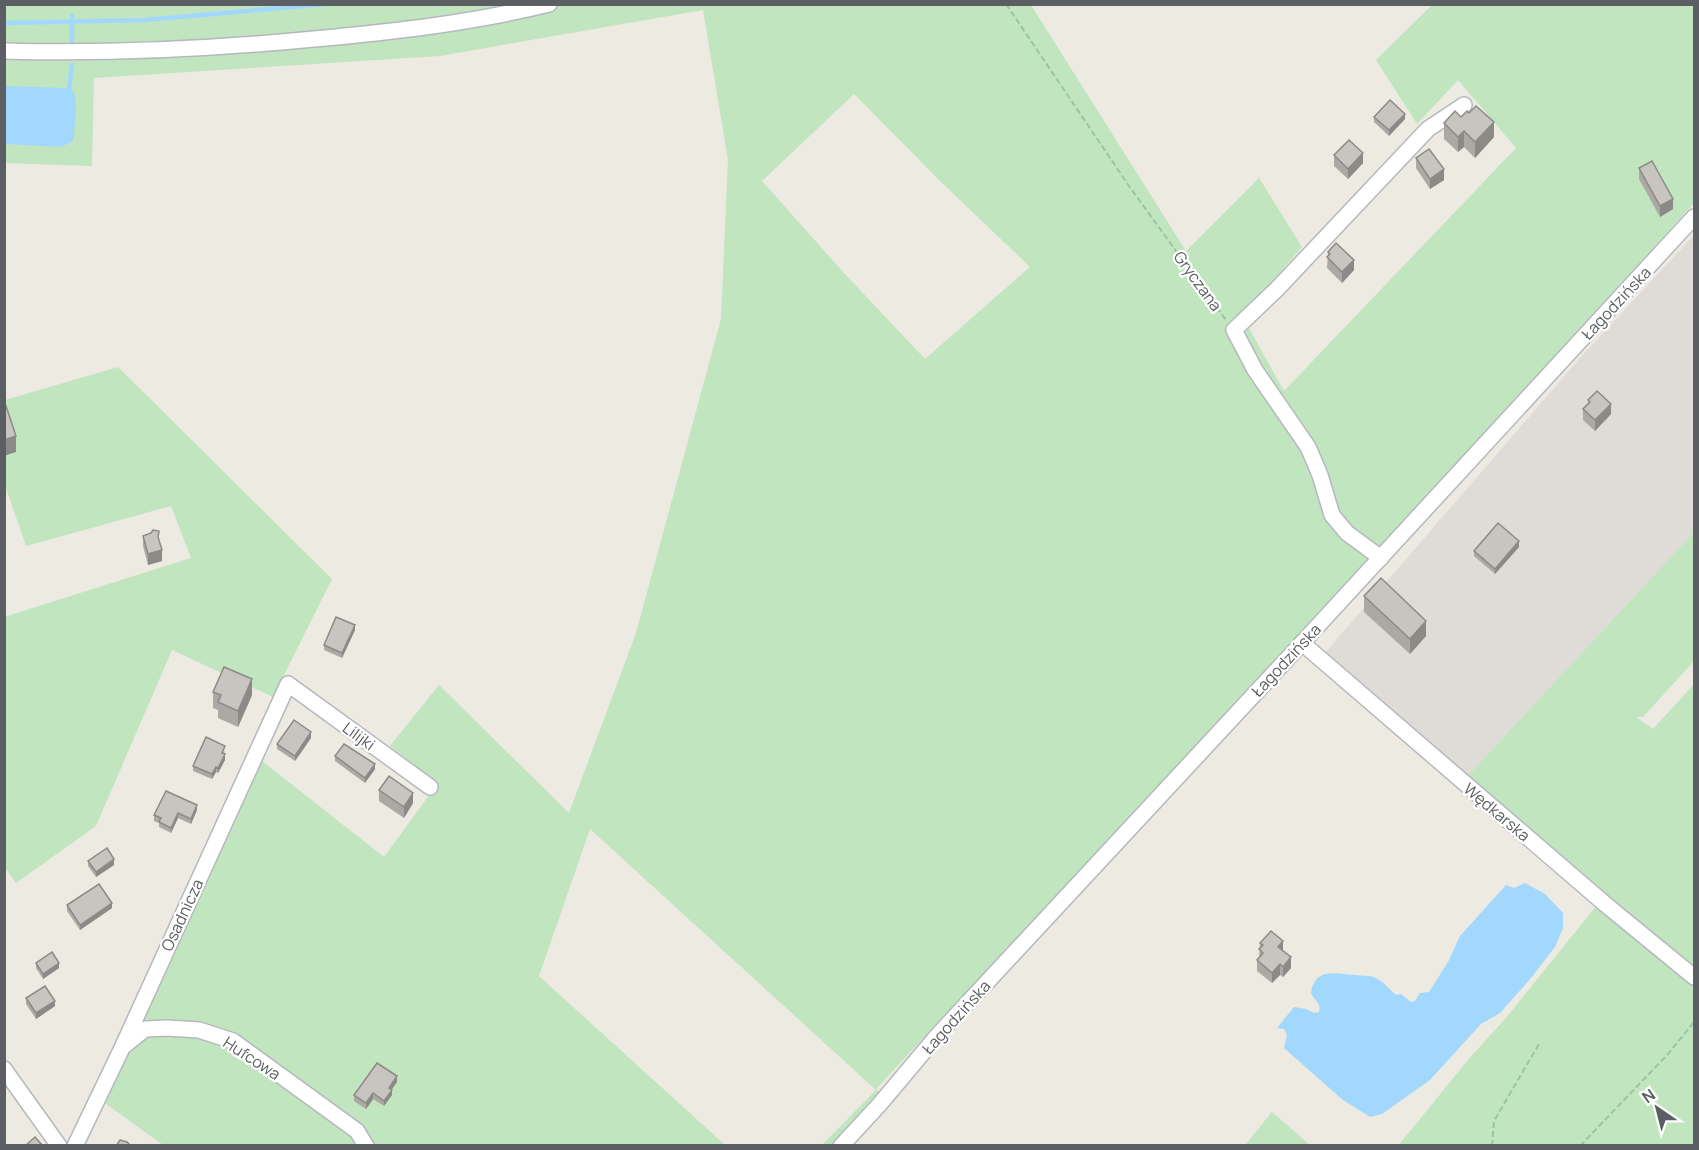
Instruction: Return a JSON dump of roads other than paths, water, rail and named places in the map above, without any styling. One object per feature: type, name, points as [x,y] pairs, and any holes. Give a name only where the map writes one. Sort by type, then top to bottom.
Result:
[{"type":"street","points":[[4,51],[150,52],[254,45],[444,24],[549,4]]},
{"type":"street","points":[[1381,558],[1347,533],[1332,516],[1320,475],[1308,447],[1255,370],[1234,330],[1277,289],[1428,129],[1464,105]]},
{"type":"street","name":"Łagodzińska","points":[[841,1146],[937,1036],[1695,218]]},
{"type":"street","name":"Wędkarska","points":[[1302,643],[1569,874],[1695,977]]},
{"type":"street","name":"Lilijki","points":[[288,684],[430,787]]},
{"type":"street","name":"Osadnicza","points":[[75,1146],[288,684]]},
{"type":"street","name":"Hufcowa","points":[[122,1048],[145,1029],[199,1030],[232,1041],[357,1131],[366,1146]]},
{"type":"street","points":[[4,1068],[59,1146]]},
{"type":"water","points":[[4,86],[66,88],[72,91],[76,108],[72,142],[60,147],[5,144]]},
{"type":"water","points":[[1525,883],[1545,894],[1563,913],[1563,928],[1555,947],[1500,1013],[1481,1024],[1430,1080],[1382,1114],[1370,1117],[1343,1100],[1284,1048],[1287,1035],[1284,1029],[1277,1028],[1294,1007],[1314,1013],[1319,1012],[1319,1004],[1311,993],[1313,984],[1322,975],[1334,973],[1374,977],[1396,995],[1401,994],[1411,1002],[1415,1001],[1420,993],[1429,992],[1448,962],[1460,936],[1506,885],[1514,888]]},
{"type":"waterway","points":[[4,23],[145,20],[326,4]]},
{"type":"waterway","points":[[72,16],[72,42]]},
{"type":"waterway","points":[[69,89],[72,65]]}]
